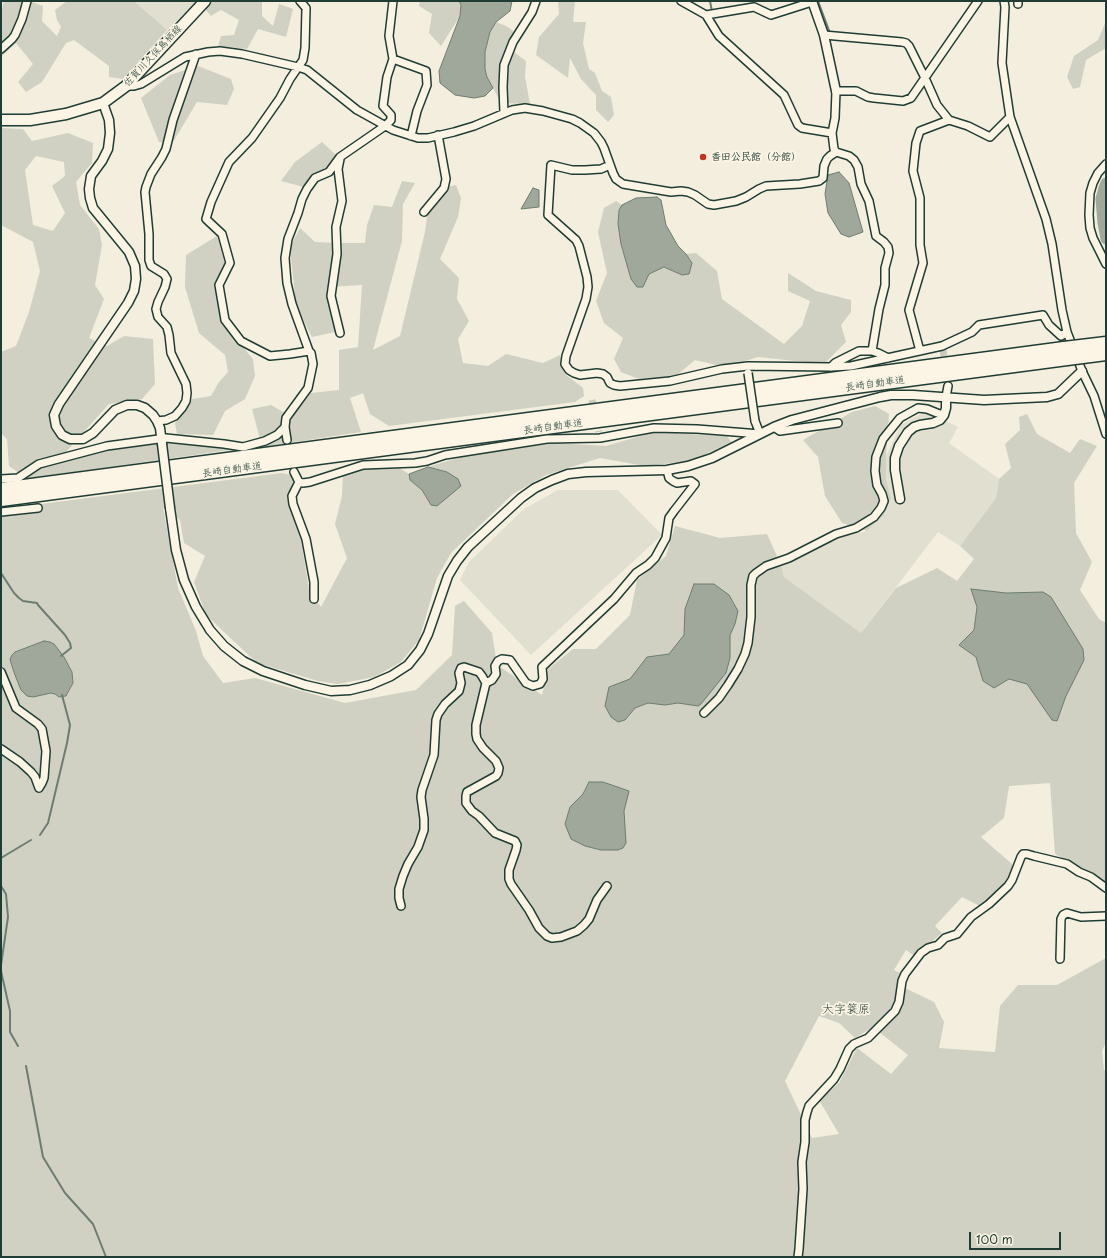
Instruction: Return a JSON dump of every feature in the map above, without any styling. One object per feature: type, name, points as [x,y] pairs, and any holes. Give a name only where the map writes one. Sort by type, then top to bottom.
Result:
[{"type":"highway","name":"長崎自動車道","points":[[1,500],[1066,353],[1106,343]]},
{"type":"highway","name":"長崎自動車道","points":[[1,490],[1066,353],[1106,354]]},
{"type":"main road","name":"佐賀川久保鳥栖線","points":[[1,120],[30,120],[66,114],[103,103],[126,86],[205,1]]},
{"type":"street","points":[[1,49],[15,35],[22,19],[26,1]]},
{"type":"street","points":[[300,1],[306,8],[306,48],[303,60],[290,79],[280,98],[252,138],[229,162],[211,202],[206,219],[222,234],[230,263],[219,285],[225,320],[241,341],[270,356],[309,351]]},
{"type":"street","points":[[287,440],[285,427],[287,415],[310,384],[313,358],[292,304],[285,267],[286,247],[307,189],[315,178],[329,172],[340,157],[385,126],[391,120],[391,115],[383,106],[387,77],[393,59],[389,36],[393,1]]},
{"type":"street","points":[[504,113],[502,87],[504,65],[513,42],[532,12],[536,1]]},
{"type":"street","points":[[681,1],[706,16],[719,36],[784,95],[798,125],[802,128],[832,133]]},
{"type":"street","points":[[836,91],[851,90],[868,97],[903,101],[908,100],[914,94],[978,1]]},
{"type":"street","points":[[1004,1],[1005,8],[1002,63],[1010,117],[1046,219],[1052,244],[1062,310],[1067,332],[1082,371],[1094,396],[1106,434]]},
{"type":"street","points":[[706,16],[754,7],[771,15],[812,2],[824,35],[836,91],[835,118],[832,133],[834,149],[836,152],[849,156],[854,160],[858,167],[861,184],[869,201],[876,236],[888,247],[889,253],[885,268],[885,285],[879,309],[872,351]]},
{"type":"street","points":[[824,35],[906,43],[909,46],[937,105],[949,120],[968,126],[990,136],[1010,117]]},
{"type":"street","points":[[126,86],[141,84],[185,57],[220,51],[231,52],[307,70],[357,110],[385,126],[411,136],[424,138],[438,136],[474,126],[504,113],[519,109],[533,109],[580,123],[594,133],[601,142],[616,179],[623,184],[672,192],[688,192],[708,204],[714,205],[736,201],[746,197],[759,188],[766,186],[800,184],[819,181],[822,178],[827,159],[836,152]]},
{"type":"street","points":[[157,421],[166,420],[174,416],[182,408],[186,401],[187,393],[186,384],[170,353],[167,327],[158,317],[156,309],[167,279],[164,274],[151,266],[149,260],[146,187],[151,174],[166,149],[173,120],[196,54]]},
{"type":"street","points":[[393,59],[426,71],[426,85],[417,111],[411,136]]},
{"type":"street","points":[[103,103],[109,120],[110,133],[108,148],[102,161],[91,176],[89,188],[90,198],[92,208],[129,252],[135,266],[136,279],[134,291],[128,303],[59,404],[54,415],[56,426],[62,435],[70,439],[83,439],[93,433],[115,410],[127,405],[137,405],[145,408],[153,414],[160,428],[176,550],[184,580],[196,607],[210,630],[224,646],[243,661],[263,671],[305,685],[331,691],[350,690],[370,685],[391,676],[408,665],[420,650],[428,634],[448,576],[457,561],[468,547],[521,498],[535,488],[552,480],[568,474],[586,472],[667,470],[688,466],[712,458],[774,427],[792,420],[880,397],[913,395],[984,400],[1047,397],[1058,394],[1082,371]]},
{"type":"street","points":[[920,351],[909,310],[923,263],[920,246],[920,198],[913,170],[916,143],[920,131],[949,120]]},
{"type":"street","points":[[424,212],[444,188],[446,179],[438,136]]},
{"type":"street","points":[[340,157],[338,169],[342,201],[336,227],[337,254],[331,296],[340,333]]},
{"type":"street","points":[[1106,164],[1098,173],[1093,183],[1090,193],[1089,215],[1090,228],[1093,238],[1106,264]]},
{"type":"street","points":[[610,165],[601,169],[585,170],[572,170],[551,165],[548,215],[576,240],[587,277],[588,287],[586,299],[566,356],[565,364],[569,370],[574,373],[580,375],[597,373],[603,374],[614,386],[620,386],[670,381],[722,369],[748,370],[851,366],[920,351],[942,348],[972,332],[978,325],[1043,315],[1049,325],[1062,336],[1067,332]]},
{"type":"street","points":[[831,367],[835,363],[859,351],[878,352],[888,358]]},
{"type":"street","points":[[748,370],[756,421],[760,434]]},
{"type":"street","points":[[900,499],[895,470],[895,458],[899,446],[908,432],[914,427],[920,424],[933,423],[940,420],[944,415],[946,408],[948,386]]},
{"type":"street","points":[[704,713],[719,698],[738,669],[745,654],[748,643],[751,617],[751,585],[756,573],[766,566],[789,558],[836,534],[856,528],[874,517],[884,501],[877,485],[875,471],[876,457],[883,439],[900,418],[918,408],[927,409],[937,414],[944,415]]},
{"type":"street","points":[[774,427],[780,431],[838,422]]},
{"type":"street","points":[[1,479],[18,478],[39,464],[107,446],[161,441],[166,438],[242,447],[265,441],[277,435],[285,427]]},
{"type":"street","points":[[299,482],[310,482],[363,465],[415,463],[445,455],[547,439],[600,435],[654,428],[760,434]]},
{"type":"street","points":[[486,683],[492,680],[496,674],[495,666],[498,661],[502,659],[510,660],[526,682],[532,686],[540,684],[543,679],[542,667],[614,599],[636,573],[655,558],[666,538],[672,514],[696,484],[692,481],[677,483],[669,478],[667,470]]},
{"type":"street","points":[[294,472],[299,482]]},
{"type":"street","points":[[299,482],[292,496],[293,504],[306,539],[314,582],[314,599]]},
{"type":"street","points":[[1,512],[38,508]]},
{"type":"street","points":[[401,906],[399,889],[410,859],[418,847],[424,830],[421,797],[434,755],[436,720],[438,714],[459,691],[461,683],[459,673],[461,668],[464,667],[468,667],[479,672],[486,683],[476,725],[476,734],[477,740],[496,761],[499,768],[496,776],[467,792],[466,803],[472,811],[495,832],[515,841],[517,845],[509,870],[509,879],[539,928],[547,936],[552,938],[561,937],[572,933],[584,925],[593,912],[597,900],[607,886]]},
{"type":"street","points":[[1,672],[16,708],[38,724],[42,729],[46,751],[44,778],[39,788],[35,777],[31,772],[20,762],[1,749]]},
{"type":"street","points":[[798,1257],[803,1189],[802,1162],[805,1120],[809,1106],[834,1079],[849,1049],[854,1044],[868,1038],[895,1011],[899,1002],[902,981],[905,974],[921,952],[938,945],[944,938],[957,934],[971,916],[989,904],[1008,886],[1023,854],[1067,864],[1079,872],[1091,877],[1106,888]]},
{"type":"street","points":[[1060,959],[1061,919],[1063,915],[1067,913],[1081,917],[1106,916]]},
{"type":"shaded area","points":[[4,1],[29,1],[43,6],[42,21],[57,36],[61,27],[57,20],[55,10],[67,1],[134,1],[167,30],[123,79],[109,77],[109,66],[74,40],[66,43],[42,82],[26,92],[18,82],[33,64],[16,43],[1,57],[1,13]]},
{"type":"shaded area","points":[[134,1],[198,1],[167,30]]},
{"type":"shaded area","points":[[213,1],[262,1],[262,16],[273,26],[279,4],[293,9],[286,37],[258,29],[247,49],[218,46],[221,36],[234,35],[239,20],[221,10],[211,16],[205,9]]},
{"type":"shaded area","points":[[420,1],[459,1],[461,5],[460,16],[441,46],[429,33],[432,14],[419,6]]},
{"type":"shaded area","points":[[459,1],[512,1],[510,11],[496,22],[490,32],[485,52],[485,69],[487,77],[493,88],[485,96],[474,98],[455,95],[440,83],[439,71],[460,16],[461,5]]},
{"type":"shaded area","points":[[558,1],[579,1],[575,2],[573,22],[586,22],[583,43],[589,69],[595,73],[602,91],[611,97],[614,115],[608,122],[596,110],[596,95],[581,79],[570,58],[568,78],[536,55],[539,37],[559,14]]},
{"type":"shaded area","points":[[1106,21],[1106,48],[1086,60],[1080,87],[1073,89],[1067,77],[1074,56],[1098,40]]},
{"type":"shaded area","points":[[496,22],[508,27],[520,37],[514,52],[526,61],[525,77],[530,104],[501,103],[487,77],[485,69],[485,52],[490,32]]},
{"type":"shaded area","points":[[198,66],[231,79],[234,89],[227,105],[197,102],[173,142],[159,142],[141,98],[170,75]]},
{"type":"shaded area","points":[[1,128],[23,129],[32,141],[68,133],[93,143],[92,163],[76,182],[80,205],[99,229],[102,245],[95,285],[104,299],[89,338],[107,346],[124,336],[153,339],[155,384],[142,399],[109,404],[65,453],[37,459],[19,473],[9,466],[7,439],[1,433],[1,352],[16,346],[29,312],[40,271],[33,242],[1,225]],"holes":[[[36,156],[64,162],[65,176],[52,186],[65,213],[53,231],[33,225],[25,170]]]},
{"type":"shaded area","points":[[322,142],[336,155],[326,170],[311,177],[304,187],[281,181],[295,162]]},
{"type":"shaded area","points":[[839,172],[849,183],[863,232],[849,237],[841,234],[828,213],[825,194],[828,175]]},
{"type":"shaded area","points":[[402,181],[415,183],[403,204],[402,241],[373,350],[400,336],[425,232],[428,210],[447,187],[456,185],[461,198],[458,217],[440,259],[459,278],[457,299],[469,321],[458,339],[463,363],[488,366],[506,354],[543,363],[560,355],[565,374],[583,388],[584,396],[575,402],[389,426],[370,414],[363,393],[350,398],[361,432],[262,447],[252,409],[271,405],[292,417],[311,393],[339,390],[339,350],[358,347],[362,285],[328,287],[335,332],[312,337],[296,306],[290,247],[300,228],[315,242],[365,243],[367,225],[374,205],[392,207]]},
{"type":"shaded area","points":[[533,188],[539,190],[539,207],[521,209]]},
{"type":"shaded area","points":[[657,197],[661,200],[666,225],[678,246],[692,263],[689,274],[682,275],[664,267],[649,274],[643,287],[637,287],[631,279],[621,244],[618,224],[619,210],[622,205],[636,198]]},
{"type":"shaded area","points":[[616,201],[622,205],[619,210],[618,224],[621,244],[628,267],[643,287],[649,274],[664,267],[682,275],[692,263],[686,254],[696,253],[717,271],[722,299],[784,344],[802,326],[810,301],[788,291],[788,273],[816,291],[851,300],[851,312],[841,325],[846,342],[824,364],[758,357],[725,367],[695,360],[676,376],[639,379],[621,372],[614,359],[623,338],[604,323],[596,301],[607,273],[598,232],[604,208]]},
{"type":"shaded area","points":[[217,236],[225,264],[215,285],[221,321],[253,359],[255,376],[245,399],[225,411],[213,435],[177,434],[175,423],[192,399],[211,396],[219,382],[228,372],[225,355],[199,333],[185,287],[186,255]]},
{"type":"shaded area","points":[[875,406],[889,414],[886,479],[891,498],[884,515],[867,531],[842,523],[825,496],[818,457],[803,440],[852,412]]},
{"type":"shaded area","points":[[926,411],[958,427],[949,443],[999,479],[996,498],[960,546],[938,532],[861,633],[784,577],[781,565],[840,537],[867,531],[884,515],[891,498],[886,479],[886,456],[901,425]]},
{"type":"shaded area","points":[[1027,414],[1037,434],[1070,453],[1080,439],[1097,446],[1074,483],[1076,533],[1092,562],[1080,590],[1099,619],[1106,623],[1106,882],[1055,854],[1050,783],[1009,786],[1004,818],[981,837],[1012,864],[1015,882],[986,909],[962,897],[935,926],[942,933],[915,956],[906,950],[894,970],[906,976],[905,988],[934,1002],[944,1022],[939,1048],[995,1052],[1000,1006],[1018,985],[1057,985],[1106,958],[1106,1042],[1102,1051],[1104,1070],[1106,1071],[1106,1257],[1,1257],[1,515],[41,504],[282,473],[295,476],[288,498],[301,540],[309,589],[321,607],[347,558],[335,524],[342,496],[343,475],[365,469],[399,468],[409,474],[410,480],[422,490],[431,505],[447,472],[428,467],[464,456],[556,443],[606,446],[654,432],[727,436],[731,442],[691,461],[645,466],[600,458],[546,475],[513,494],[451,553],[437,578],[419,640],[401,662],[374,677],[338,684],[318,681],[257,663],[206,615],[194,582],[205,556],[184,543],[180,520],[163,507],[178,588],[196,631],[203,656],[223,683],[255,678],[345,703],[416,690],[452,655],[455,606],[464,601],[492,633],[497,665],[542,695],[548,669],[573,649],[596,649],[630,615],[637,580],[666,556],[675,526],[720,538],[767,534],[781,565],[784,577],[861,633],[896,588],[937,568],[957,581],[974,559],[960,546],[996,498],[999,479],[1011,468],[1005,444],[1020,430],[1019,417]],"holes":[[[63,655],[72,672],[73,679],[73,683],[68,694],[66,696],[59,697],[51,693],[31,697]],[[819,1016],[839,1023],[855,1038],[873,1027],[908,1055],[891,1074],[857,1048],[839,1083],[819,1100],[839,1134],[812,1138],[785,1081]]]},
{"type":"shaded area","points":[[190,441],[230,450],[24,479],[45,465],[111,449]]},
{"type":"shaded area","points":[[428,467],[447,472],[458,479],[461,486],[437,506],[431,505],[422,490],[410,480],[409,474]]},
{"type":"shaded area","points":[[558,490],[618,490],[662,535],[531,655],[460,580],[469,562],[524,509]]},
{"type":"shaded area","points":[[694,584],[714,584],[729,595],[738,611],[735,624],[730,635],[730,658],[726,673],[698,706],[678,703],[665,705],[648,703],[635,708],[625,720],[618,722],[611,717],[605,706],[609,687],[630,679],[647,657],[669,654],[684,635],[685,609]]},
{"type":"shaded area","points":[[971,589],[1006,593],[1043,592],[1051,597],[1083,649],[1084,660],[1066,696],[1057,721],[1052,720],[1027,684],[1009,679],[994,688],[983,681],[976,657],[959,645],[974,630],[977,607]]},
{"type":"shaded area","points":[[44,641],[54,644],[64,657],[72,672],[73,683],[66,696],[59,697],[51,693],[33,697],[27,696],[21,690],[15,675],[10,659],[12,655],[15,652]]},
{"type":"shaded area","points":[[589,782],[603,782],[629,791],[624,811],[626,843],[623,848],[618,850],[601,850],[585,846],[571,839],[565,824],[570,807],[583,794]]},
{"type":"waterway","points":[[710,1],[712,12]]},
{"type":"waterway","points":[[818,1],[830,33]]},
{"type":"waterway","points":[[888,44],[901,46]]},
{"type":"waterway","points":[[1106,183],[1101,199],[1106,239]]},
{"type":"waterway","points":[[1,573],[19,598],[23,601],[37,603],[65,635],[71,648],[61,656]]},
{"type":"waterway","points":[[40,835],[48,823],[70,725],[62,695]]},
{"type":"waterway","points":[[1,858],[31,840]]},
{"type":"waterway","points":[[1,886],[6,894],[8,917],[1,965]]},
{"type":"waterway","points":[[1,971],[10,1011],[10,1032],[18,1046]]},
{"type":"waterway","points":[[26,1066],[43,1157],[65,1193],[93,1224],[106,1257]]},
{"type":"tunnel","points":[[943,349],[948,386]]},
{"type":"tunnel","points":[[592,400],[599,432]]},
{"type":"place","name":"香田公民館（分館）","points":[[703,157]]},
{"type":"district","name":"大字簑原","points":[[846,1010]]}]
